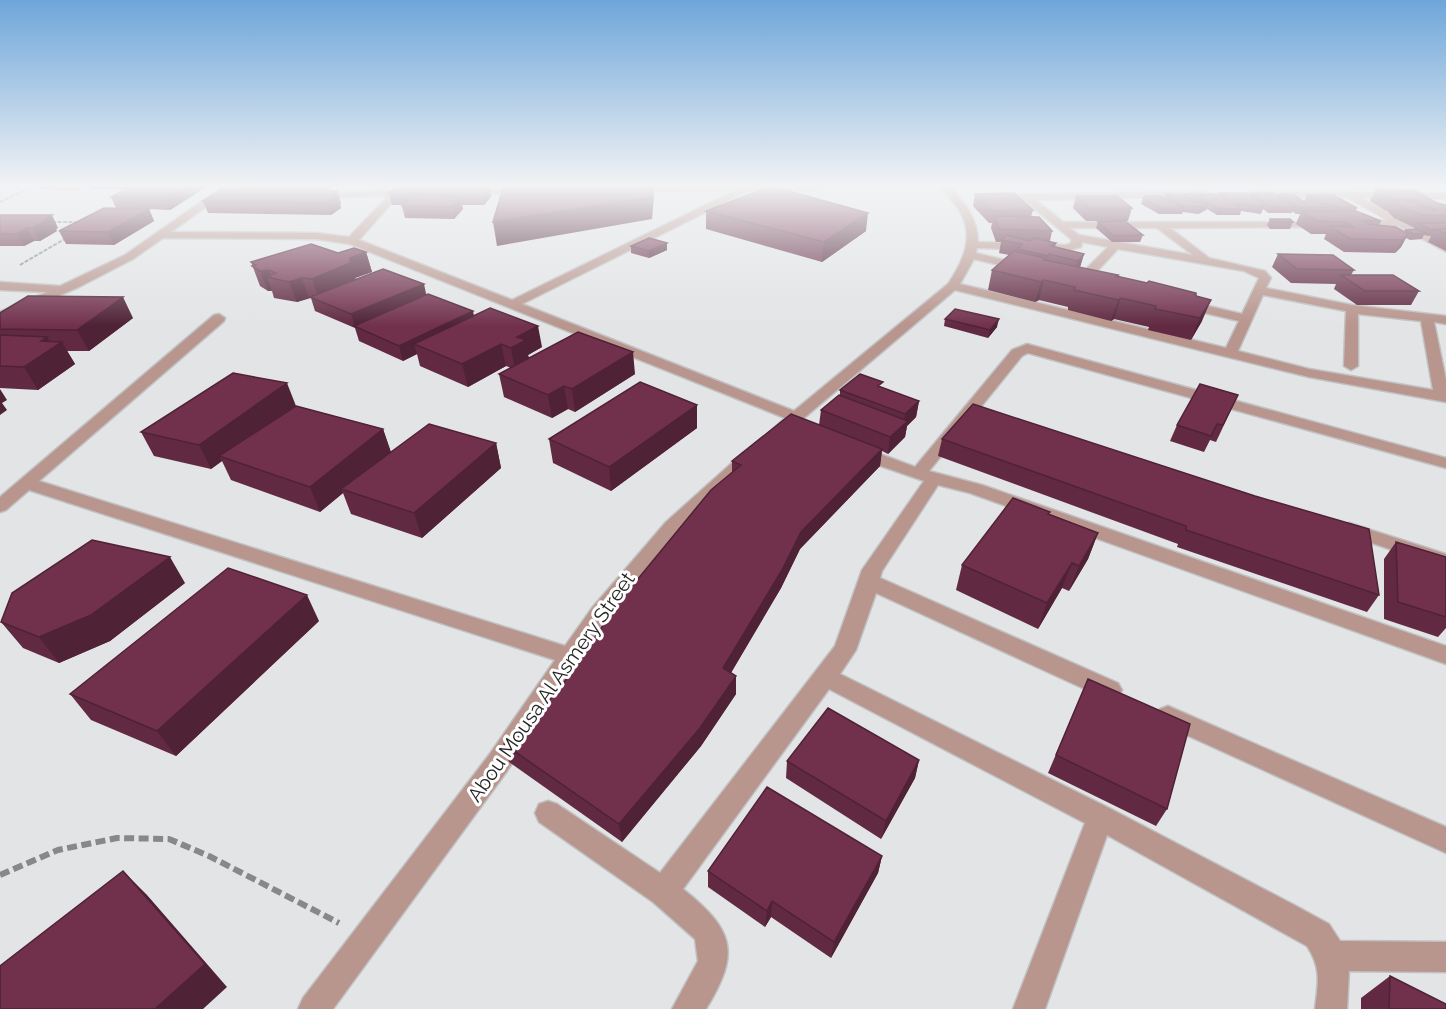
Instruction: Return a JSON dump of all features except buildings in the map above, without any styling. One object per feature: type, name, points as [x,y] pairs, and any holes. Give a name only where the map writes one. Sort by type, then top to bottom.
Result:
[{"type":"street","points":[[0,317],[121,261],[165,232]]},
{"type":"street","points":[[352,241],[360,232]]},
{"type":"street","points":[[513,304],[659,232]]},
{"type":"street","points":[[972,250],[973,232]]},
{"type":"street","points":[[1069,232],[1076,238],[1252,269],[1261,273],[1265,278],[1230,354]]},
{"type":"street","points":[[1169,232],[1208,261]]},
{"type":"street","points":[[1416,232],[1446,249]]},
{"type":"street","points":[[161,235],[316,236],[352,241],[513,304],[797,425]]},
{"type":"street","points":[[972,250],[1067,248],[1077,244],[1076,238]]},
{"type":"street","points":[[1081,281],[1116,245]]},
{"type":"street","points":[[972,250],[1037,270]]},
{"type":"street","name":"Abou Mousa Al Asmery Street","points":[[321,1006],[368,938],[498,763],[599,613],[640,562],[707,494],[764,444],[797,425],[953,286],[967,266],[972,250]]},
{"type":"street","points":[[0,286],[62,289]]},
{"type":"street","points":[[953,286],[1332,378],[1444,397],[1427,318]]},
{"type":"street","points":[[1259,290],[1352,309],[1446,320]]},
{"type":"street","points":[[1169,301],[1246,319]]},
{"type":"street","points":[[1352,309],[1352,366]]},
{"type":"street","points":[[0,506],[219,318]]},
{"type":"street","points":[[663,892],[845,650],[872,570],[926,477],[973,407],[1017,353],[1027,348],[1446,463]]},
{"type":"street","points":[[973,407],[996,414]]},
{"type":"street","points":[[841,446],[926,477],[976,489],[1446,655]]},
{"type":"street","points":[[26,483],[569,656]]},
{"type":"street","points":[[1333,524],[1446,561]]},
{"type":"street","points":[[868,581],[1130,698]]},
{"type":"street","points":[[826,677],[1100,817],[1318,935],[1332,956],[1334,973],[1330,1009]]},
{"type":"street","points":[[1152,708],[1446,840]]},
{"type":"street","points":[[548,813],[663,892],[698,919],[708,930],[713,961],[708,977],[688,1009]]},
{"type":"street","points":[[1029,1009],[1100,817]]},
{"type":"street","points":[[1332,956],[1446,957]]},
{"type":"path","points":[[10,270],[72,234]]},
{"type":"path","points":[[0,875],[58,850],[117,837],[169,839],[209,856],[368,938]]}]
